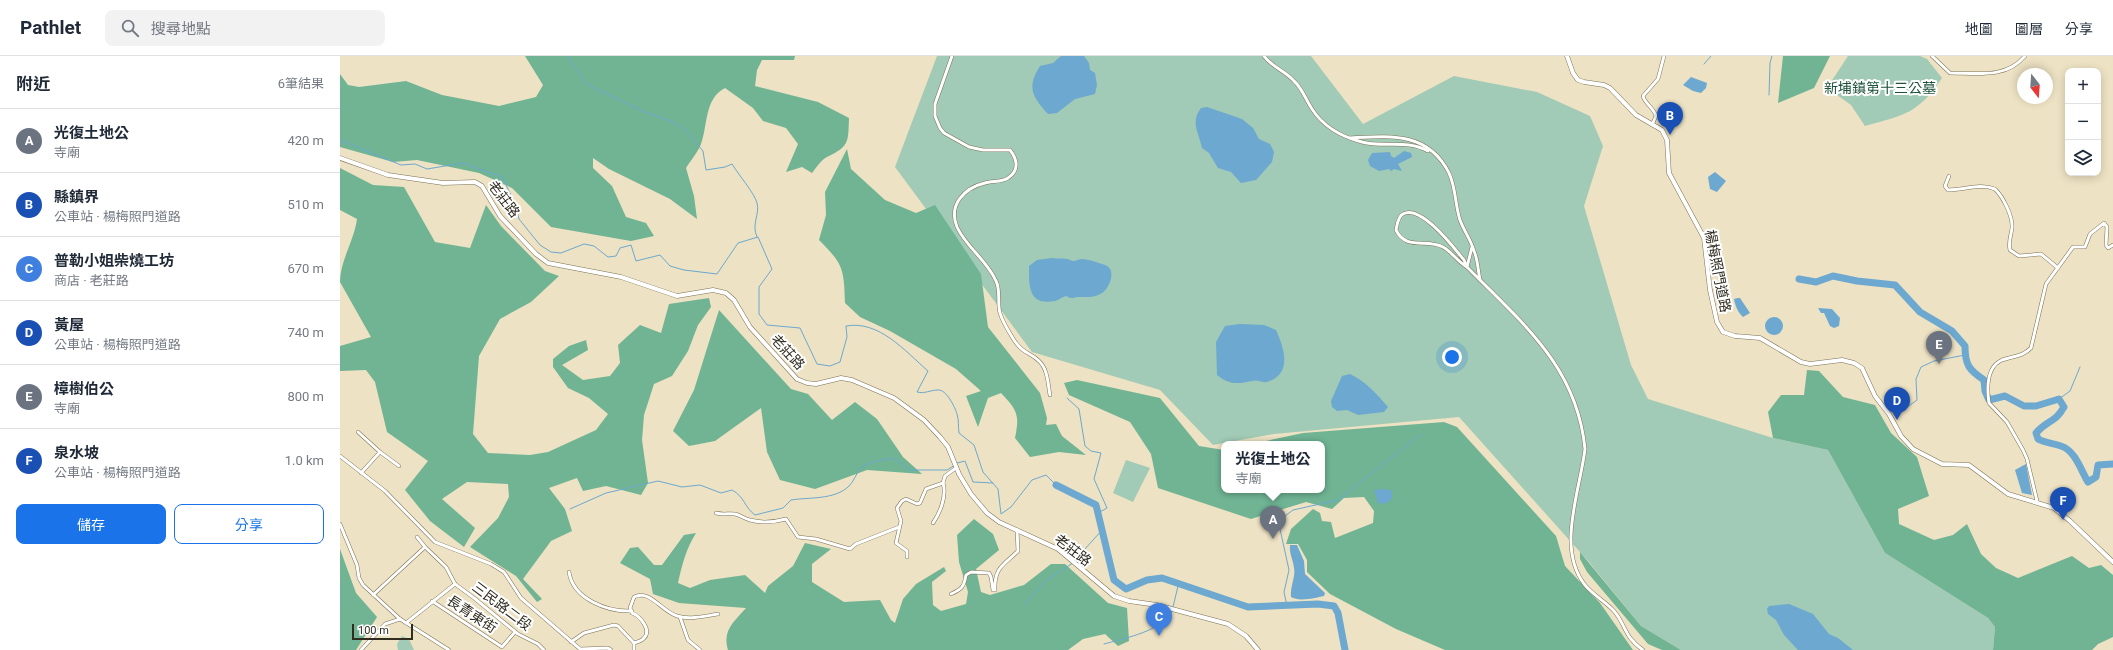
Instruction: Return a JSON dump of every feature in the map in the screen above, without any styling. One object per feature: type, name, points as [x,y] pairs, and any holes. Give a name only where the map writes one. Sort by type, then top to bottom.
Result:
[{"type":"street","points":[[952,56],[935,104],[935,116],[940,128],[944,133],[969,146],[983,150],[1010,150],[1018,164],[1016,170],[1008,179],[984,183],[965,193],[958,199],[954,209],[954,220],[959,232],[994,277],[999,289],[1000,313],[1016,342],[1022,351],[1039,361],[1043,366],[1050,395]]},
{"type":"street","points":[[1264,56],[1268,62],[1295,81],[1312,110],[1325,124],[1337,133],[1363,143],[1406,145],[1425,149],[1433,153]]},
{"type":"street","name":"楊梅照門道路","points":[[1567,56],[1573,73],[1578,80],[1604,85],[1610,88],[1627,108],[1662,130],[1667,140],[1669,173],[1704,238],[1710,290],[1719,328],[1728,334],[1760,338],[1801,362],[1810,364],[1833,360],[1854,363],[1862,368],[1875,396],[1889,414],[1901,436],[1913,449],[1942,464],[1969,465],[2008,494],[2037,501],[2054,508],[2070,521],[2113,562]]},
{"type":"street","points":[[1652,125],[1656,116],[1643,96],[1658,79],[1664,56]]},
{"type":"street","points":[[1932,56],[1950,72],[1993,74],[2003,72],[2025,56]]},
{"type":"street","points":[[1350,138],[1404,137],[1422,144],[1442,162],[1449,173],[1460,220],[1472,247],[1480,280]]},
{"type":"street","name":"老莊路","points":[[340,158],[388,175],[443,183],[475,182],[482,186],[500,216],[536,254],[548,263],[621,277],[677,296],[713,290],[726,293],[734,300],[750,327],[797,379],[807,383],[816,384],[841,378],[852,380],[894,398],[918,415],[948,447],[956,466],[979,505],[999,522],[1058,549],[1075,565],[1114,596],[1129,601],[1175,609],[1228,624],[1246,636],[1258,650]]},
{"type":"street","points":[[1949,176],[1945,186],[1948,190],[1966,189],[1979,186],[1995,189],[2002,198],[2012,222],[2008,245],[2010,250],[2019,256],[2041,254],[2058,268]]},
{"type":"street","points":[[1468,267],[1458,262],[1443,247],[1413,243],[1398,236],[1396,230],[1399,218],[1403,213],[1412,212],[1425,219],[1464,260],[1468,267],[1480,280],[1535,336],[1568,383],[1576,405],[1584,436],[1585,449],[1571,535],[1571,554],[1574,566],[1585,585],[1617,615],[1630,639],[1643,650]]},
{"type":"street","points":[[2037,501],[2027,460],[2023,450],[2007,422],[1989,403],[1989,375],[1996,365],[2002,360],[2018,357],[2031,348],[2046,284],[2072,246],[2086,247],[2090,234],[2104,223],[2108,226],[2106,245],[2108,248],[2113,245]]},
{"type":"street","points":[[1468,267],[1472,247]]},
{"type":"street","points":[[358,432],[380,452],[399,466]]},
{"type":"street","points":[[361,473],[380,452]]},
{"type":"street","points":[[340,456],[385,491],[435,542],[491,564],[504,572],[521,598],[580,649],[608,648],[611,650]]},
{"type":"street","points":[[933,523],[940,509],[944,492],[943,483],[945,476],[956,466]]},
{"type":"street","points":[[907,557],[907,551],[896,543],[901,521],[897,511],[902,501],[906,499],[917,504],[920,503],[926,489],[943,483]]},
{"type":"street","points":[[716,513],[725,516],[732,514],[740,515],[751,520],[766,522],[786,519],[798,537],[821,540],[850,549],[856,544],[899,527]]},
{"type":"street","points":[[340,524],[358,565],[359,578],[373,594],[406,623],[448,650]]},
{"type":"street","points":[[951,594],[964,587],[966,575],[971,572],[989,573],[993,590],[995,590],[996,573],[1006,561],[1018,551],[1017,530]]},
{"type":"street","points":[[417,537],[446,567],[455,584]]},
{"type":"street","points":[[373,594],[425,547]]},
{"type":"street","points":[[569,572],[570,581],[585,598],[615,610],[632,611]]},
{"type":"street","name":"三民路二段","points":[[406,623],[455,584],[515,632],[538,644],[544,650]]},
{"type":"street","points":[[634,643],[644,638],[646,633],[646,625],[632,611],[631,603],[634,597],[640,594],[646,594],[662,608],[680,616],[718,614]]},
{"type":"street","name":"長青東街","points":[[432,601],[502,649],[515,632]]},
{"type":"street","points":[[680,616],[688,640],[700,650]]},
{"type":"street","points":[[361,650],[385,624],[400,618]]},
{"type":"street","points":[[572,642],[584,633],[614,624],[618,626],[634,643],[634,650]]},
{"type":"green space","points":[[525,56],[795,56],[794,60],[762,60],[757,70],[755,86],[818,102],[849,118],[848,138],[840,150],[823,160],[812,173],[802,167],[786,172],[798,144],[786,128],[763,121],[753,108],[725,88],[713,99],[708,113],[701,144],[686,168],[694,196],[697,219],[670,199],[609,169],[593,158],[593,168],[612,186],[626,217],[646,223],[654,236],[631,241],[551,227],[512,188],[479,173],[417,160],[393,162],[340,147],[340,74],[348,85],[359,87],[406,81],[442,95],[499,106],[536,97],[543,85]]},
{"type":"green space","points":[[937,56],[1311,56],[1363,124],[1454,76],[1537,92],[1590,116],[1603,146],[1584,206],[1631,365],[1648,399],[1773,438],[1828,450],[1885,553],[1988,618],[1995,627],[1993,650],[1681,650],[1641,626],[1589,562],[1459,417],[1274,434],[1235,441],[1221,441],[1221,444],[1213,445],[1160,390],[1032,352],[895,167]]},
{"type":"green space","points":[[1783,56],[1830,56],[1814,88],[1778,103]]},
{"type":"green space","name":"新埔鎮第十三公墓","points":[[1848,56],[1920,56],[1927,59],[1942,78],[1925,99],[1909,111],[1890,119],[1865,126],[1851,105],[1827,88]]},
{"type":"green space","points":[[847,149],[851,169],[885,200],[916,213],[935,205],[981,274],[988,327],[1040,393],[1047,418],[1046,425],[1056,424],[1062,436],[1086,455],[1059,452],[1030,457],[1015,438],[1017,423],[1016,413],[1011,404],[1001,393],[988,398],[978,427],[966,396],[981,391],[956,369],[890,331],[860,317],[845,303],[844,282],[841,267],[838,261],[819,240],[826,215],[825,192]]},
{"type":"green space","points":[[340,168],[373,185],[404,187],[435,242],[470,248],[486,205],[501,226],[545,271],[559,276],[531,302],[500,319],[479,356],[473,434],[488,453],[530,455],[548,452],[596,430],[608,414],[589,398],[568,388],[553,367],[553,359],[569,346],[586,340],[588,350],[562,365],[583,380],[610,376],[620,363],[618,345],[640,325],[661,333],[669,304],[709,298],[711,307],[698,325],[688,351],[672,376],[654,384],[644,415],[642,440],[648,483],[641,495],[606,486],[583,491],[577,478],[549,488],[565,509],[572,531],[551,541],[523,579],[542,599],[537,602],[516,576],[470,547],[498,518],[509,497],[508,484],[467,482],[442,499],[475,528],[464,547],[430,521],[405,490],[428,461],[387,432],[375,382],[366,370],[340,371],[340,346],[371,337],[340,282],[342,266],[357,219],[340,210]]},
{"type":"green space","points":[[719,310],[791,389],[808,394],[832,420],[855,402],[877,419],[903,457],[922,474],[867,470],[815,489],[780,480],[767,452],[761,408],[715,441],[689,446],[673,431],[694,390]]},
{"type":"green space","points":[[1807,370],[1819,371],[1843,397],[1875,405],[1891,433],[1917,457],[1929,496],[1898,509],[1899,524],[1934,540],[1953,535],[1967,524],[1981,554],[1996,568],[2018,578],[2072,556],[2089,568],[2101,565],[2113,575],[2113,637],[2098,644],[2092,650],[1993,650],[1995,627],[1988,618],[1885,553],[1828,450],[1773,438],[1768,412],[1781,395],[1804,395]]},
{"type":"green space","points":[[1077,380],[1160,398],[1199,446],[1221,450],[1221,493],[1325,493],[1325,441],[1266,441],[1303,433],[1444,422],[1457,427],[1556,536],[1565,566],[1600,603],[1633,650],[1445,650],[1396,629],[1330,594],[1307,572],[1307,560],[1298,544],[1286,544],[1291,529],[1313,509],[1320,513],[1322,521],[1331,522],[1335,538],[1373,523],[1374,511],[1364,497],[1344,498],[1332,509],[1306,502],[1251,519],[1158,488],[1151,454],[1130,422],[1069,395],[1064,383]]},
{"type":"green space","points":[[1126,460],[1150,468],[1133,502],[1113,493]]},
{"type":"green space","points":[[974,519],[993,534],[999,550],[976,569],[981,592],[990,595],[1024,585],[1051,564],[1065,564],[1108,603],[1127,608],[1129,641],[1118,646],[1105,634],[1083,639],[1068,650],[728,650],[727,637],[730,627],[746,608],[679,603],[653,594],[650,579],[620,563],[630,548],[638,547],[654,565],[662,565],[684,535],[696,533],[685,557],[678,583],[690,588],[710,580],[745,575],[765,593],[768,586],[793,566],[805,543],[831,549],[812,564],[812,582],[844,602],[880,600],[891,620],[895,623],[903,599],[916,584],[944,567],[946,571],[932,582],[933,605],[941,611],[966,604],[968,592],[959,562],[957,535]]},
{"type":"green space","points":[[340,549],[356,593],[377,617],[356,650],[340,650]]},
{"type":"green space","points":[[1580,552],[1641,626],[1681,650],[1662,650],[1648,644],[1587,572],[1580,559]]},
{"type":"green space","points":[[402,636],[409,639],[414,650],[398,650],[397,644]]},
{"type":"water","points":[[1061,56],[1084,56],[1089,63],[1090,70],[1095,73],[1097,85],[1095,94],[1075,99],[1057,113],[1048,114],[1035,97],[1032,86],[1033,80],[1040,66],[1053,63]]},
{"type":"water","points":[[1691,77],[1707,83],[1706,88],[1701,93],[1693,91],[1683,85]]},
{"type":"water","points":[[1207,107],[1242,119],[1253,128],[1259,139],[1270,144],[1274,152],[1272,162],[1256,180],[1241,183],[1231,172],[1218,168],[1209,153],[1202,148],[1196,128],[1196,118],[1201,108]]},
{"type":"water","points":[[1404,151],[1411,153],[1412,157],[1398,164],[1402,171],[1394,169],[1391,171],[1389,169],[1379,171],[1370,166],[1368,160],[1372,153],[1390,152],[1391,156],[1394,158]]},
{"type":"water","points":[[1715,172],[1726,181],[1717,192],[1710,189],[1708,177]]},
{"type":"water","points":[[1052,258],[1068,259],[1073,261],[1084,259],[1105,265],[1111,270],[1110,283],[1105,291],[1096,296],[1070,298],[1066,296],[1055,301],[1046,302],[1040,300],[1035,297],[1030,287],[1029,266],[1037,260]]},
{"type":"water","points":[[1740,298],[1750,313],[1743,317],[1738,311],[1734,301],[1734,299]]},
{"type":"water","points":[[1818,308],[1832,309],[1840,318],[1839,326],[1834,328],[1830,326],[1824,313],[1821,313]]},
{"type":"water","points":[[1774,317],[1778,318],[1782,322],[1782,330],[1778,334],[1774,335],[1770,334],[1766,330],[1765,326],[1766,322],[1770,318]]},
{"type":"water","points":[[1240,324],[1264,325],[1276,330],[1284,352],[1284,360],[1280,373],[1275,378],[1267,382],[1256,380],[1234,383],[1226,381],[1217,375],[1216,342],[1225,326]]},
{"type":"water","points":[[1350,374],[1366,384],[1384,402],[1388,407],[1384,412],[1358,415],[1347,410],[1337,411],[1332,407],[1331,401],[1342,376]]},
{"type":"water","points":[[2026,464],[2032,495],[2022,493],[2015,470]]},
{"type":"water","points":[[1385,489],[1392,491],[1392,498],[1386,503],[1378,503],[1374,490]]},
{"type":"water","points":[[1290,545],[1297,545],[1304,561],[1305,574],[1325,593],[1324,596],[1312,599],[1298,599],[1291,597],[1291,589],[1294,578],[1294,565]]},
{"type":"water","points":[[1789,604],[1813,614],[1829,634],[1838,638],[1853,650],[1798,650],[1784,635],[1776,620],[1768,614],[1767,609],[1769,606]]},
{"type":"waterway","points":[[567,56],[586,84],[645,112],[673,122],[686,131],[703,151],[706,170],[725,167],[732,164],[756,199],[758,207],[755,232],[757,237]]},
{"type":"waterway","points":[[1704,64],[1711,56]]},
{"type":"waterway","points":[[1769,95],[1770,63],[1772,56]]},
{"type":"waterway","points":[[340,140],[401,165],[415,164],[427,169],[463,163],[502,177],[515,203],[519,219],[540,245],[551,252],[561,253],[584,244],[594,246],[608,257],[616,256],[620,248],[631,245],[636,261],[660,255],[670,266],[684,270],[717,274],[738,243],[758,237],[772,269],[759,287],[759,314],[767,325],[800,328],[817,364],[830,366],[840,362],[847,337],[846,326],[858,325],[870,328],[880,332],[901,346],[928,371],[917,392],[923,393],[941,390],[947,395],[952,403],[958,416],[959,433],[974,445],[983,472],[998,489],[1001,514],[1011,507],[1032,480],[1046,475],[1056,485]]},
{"type":"waterway","points":[[1799,279],[1816,282],[1833,276],[1857,281],[1895,285],[1920,312],[1952,331],[1965,346],[1967,362],[1971,370],[1984,380],[1985,391],[1989,400],[2005,396],[2024,406],[2036,406],[2059,399],[2064,407],[2054,419],[2036,433],[2038,439],[2061,446],[2071,452],[2088,482],[2096,477],[2098,465],[2113,464]]},
{"type":"waterway","points":[[1899,413],[1917,400],[1916,379],[1921,367],[1934,361],[1965,355]]},
{"type":"waterway","points":[[2059,399],[2070,391],[2080,367]]},
{"type":"waterway","points":[[1067,398],[1079,409],[1085,446],[1091,451],[1101,453],[1094,479],[1107,508],[1098,513]]},
{"type":"waterway","points":[[1287,606],[1284,592],[1289,570],[1280,529],[1281,519],[1293,510],[1338,500],[1421,434]]},
{"type":"waterway","points":[[570,509],[606,493],[658,481],[682,487],[700,485],[721,493],[732,490],[740,496],[751,512],[755,515],[783,508],[791,500],[828,496],[842,491],[850,485],[861,468],[876,461],[893,458],[910,470],[947,470],[955,465]]},
{"type":"waterway","points":[[957,463],[965,461],[973,482],[993,483]]},
{"type":"waterway","points":[[1056,485],[1096,505],[1114,580],[1126,589],[1147,580],[1162,578],[1248,607],[1318,604],[1334,606],[1338,613],[1345,650]]},
{"type":"waterway","points":[[1075,560],[1103,529]]},
{"type":"waterway","points":[[1025,605],[1045,581],[1073,563]]},
{"type":"waterway","points":[[1173,607],[1179,582]]},
{"type":"waterway","points":[[1104,644],[1143,633],[1162,623],[1172,610]]},
{"type":"place","name":"縣鎮界","points":[[1670,135]]},
{"type":"place","name":"樟樹伯公","points":[[1939,364]]},
{"type":"place","name":"黃屋","points":[[1897,420]]},
{"type":"place","name":"泉水坡","points":[[2063,520]]},
{"type":"place","name":"光復土地公","points":[[1273,539]]},
{"type":"place","name":"普勒小姐柴燒工坊","points":[[1159,636]]}]
